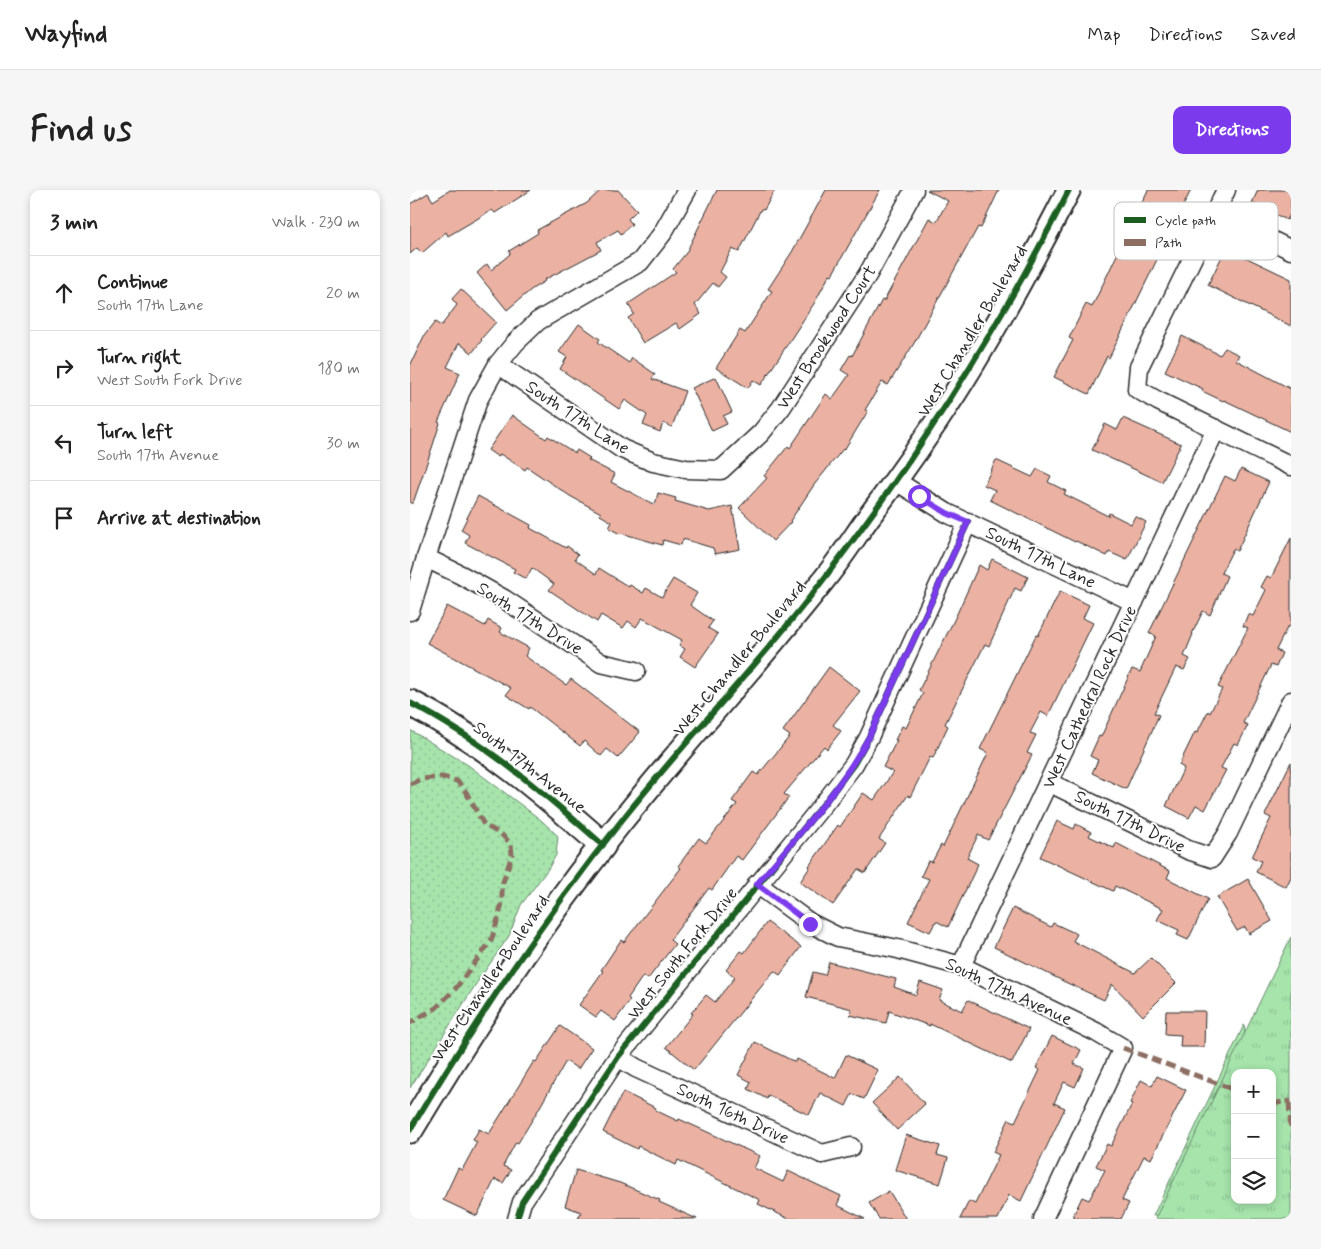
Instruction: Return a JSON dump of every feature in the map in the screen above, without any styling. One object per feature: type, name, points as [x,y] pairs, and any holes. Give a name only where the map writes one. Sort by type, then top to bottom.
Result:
[{"type":"main road","name":"South 17th Avenue","points":[[410,703],[459,731],[496,756],[603,845]]},
{"type":"main road","name":"West Chandler Boulevard","points":[[410,1130],[484,1010],[561,899],[603,845]]},
{"type":"street","name":"West Brookwood Court","points":[[721,470],[761,433],[781,408],[868,274],[914,190]]},
{"type":"street","name":"West Chandler Boulevard","points":[[603,845],[630,810],[753,668],[791,621],[896,481],[954,395],[1069,190]]},
{"type":"street","points":[[1220,202],[1226,190]]},
{"type":"street","points":[[410,611],[478,400],[498,364],[515,343],[538,321],[640,262],[662,234],[682,192]]},
{"type":"street","points":[[1278,244],[1291,250]]},
{"type":"street","points":[[1191,260],[1139,367],[1137,389],[1291,466]]},
{"type":"street","name":"South 17th Lane","points":[[498,364],[622,449],[653,462],[686,469],[721,470]]},
{"type":"street","name":"West Cathedral Rock Drive","points":[[961,966],[1216,429]]},
{"type":"street","name":"South 17th Lane","points":[[896,481],[947,513],[1134,602]]},
{"type":"street","name":"West South Fork Drive","points":[[517,1219],[522,1202],[618,1057],[854,764],[869,737],[968,522]]},
{"type":"street","name":"South 17th Drive","points":[[426,558],[504,599],[601,663],[636,670]]},
{"type":"street","name":"South 17th Drive","points":[[1048,782],[1188,850],[1212,858],[1228,833],[1291,701]]},
{"type":"street","name":"South 17th Avenue","points":[[757,884],[810,924],[838,937],[898,949],[961,966],[1096,1032],[1123,1048],[1042,1219]]},
{"type":"street","name":"South 16th Drive","points":[[618,1057],[636,1068],[822,1154],[851,1147]]},
{"type":"green space","points":[[410,730],[468,765],[541,820],[558,836],[556,855],[521,905],[509,936],[410,1088]]},
{"type":"green space","points":[[1291,937],[1291,1219],[1155,1219]]},
{"type":"green space","points":[[1244,1025],[1249,1064],[1241,1069],[1231,1069],[1231,1084],[1187,1210],[1153,1216]]},
{"type":"building","points":[[450,190],[531,190],[495,213],[492,210],[448,236],[446,232],[422,253],[417,248],[410,254],[410,204],[428,193],[433,201]]},
{"type":"building","points":[[601,190],[618,190],[637,210],[628,219],[632,224],[621,234],[618,230],[597,242],[601,250],[544,280],[507,310],[477,273],[487,264],[491,270],[510,254],[509,251],[538,233],[537,230],[587,203]]},
{"type":"building","points":[[717,190],[775,190],[764,210],[761,209],[739,252],[732,249],[720,272],[726,277],[718,287],[713,283],[695,305],[701,314],[680,329],[676,323],[643,343],[628,318],[634,314],[628,304],[676,272],[673,269],[686,253]]},
{"type":"building","points":[[826,190],[880,190],[832,275],[830,274],[815,302],[761,385],[753,380],[748,388],[716,368],[740,330],[745,333],[772,291],[768,289],[792,252]]},
{"type":"building","points":[[927,190],[999,190],[981,228],[978,227],[913,345],[888,385],[882,382],[865,410],[868,411],[844,450],[814,485],[791,522],[773,541],[739,508],[767,478],[764,476],[788,446],[790,448],[826,394],[832,399],[849,375],[841,370],[850,355],[852,356],[882,300],[884,301],[929,218],[936,222],[948,201]]},
{"type":"building","points":[[1148,190],[1191,190],[1185,202],[1142,202]]},
{"type":"building","points":[[1258,190],[1291,190],[1291,213],[1287,220],[1278,216],[1278,202],[1252,202]]},
{"type":"building","points":[[1114,260],[1157,260],[1109,358],[1107,356],[1089,394],[1054,377],[1073,340],[1069,338],[1086,304],[1092,307]]},
{"type":"building","points":[[1220,260],[1251,260],[1291,279],[1291,326],[1208,285]]},
{"type":"building","points":[[461,289],[496,322],[472,353],[459,343],[447,367],[460,373],[438,422],[440,423],[413,503],[410,503],[410,366],[424,336],[435,322],[441,326],[457,305],[452,299]]},
{"type":"building","points":[[579,324],[600,339],[598,342],[629,363],[632,358],[655,374],[652,379],[685,391],[672,427],[663,423],[660,432],[643,425],[647,415],[625,400],[619,409],[560,369],[567,357],[559,352]]},
{"type":"building","points":[[1182,336],[1220,355],[1225,348],[1239,355],[1236,360],[1291,389],[1291,432],[1202,391],[1203,389],[1165,371]]},
{"type":"building","points":[[716,377],[732,412],[723,416],[727,424],[712,431],[692,388]]},
{"type":"building","points":[[512,415],[546,439],[548,436],[575,453],[577,450],[590,458],[588,460],[615,474],[611,482],[655,505],[658,493],[676,498],[675,501],[709,511],[732,506],[740,549],[715,554],[713,548],[683,539],[681,545],[663,540],[662,545],[620,534],[609,528],[612,522],[600,515],[601,513],[570,496],[527,467],[525,470],[500,454],[498,457],[488,450]]},
{"type":"building","points":[[1123,418],[1181,444],[1162,482],[1092,450],[1105,424],[1117,430]]},
{"type":"building","points":[[996,460],[1032,477],[1037,469],[1051,476],[1048,482],[1066,491],[1064,494],[1108,516],[1109,513],[1131,524],[1135,516],[1146,522],[1127,560],[1109,552],[1107,556],[1075,542],[990,500],[995,490],[984,485]]},
{"type":"building","points":[[1241,469],[1269,482],[1237,551],[1233,549],[1221,573],[1227,576],[1210,615],[1203,611],[1192,634],[1184,656],[1190,659],[1184,670],[1176,667],[1154,713],[1159,715],[1126,789],[1092,773],[1098,760],[1090,756],[1099,736],[1101,737],[1132,669],[1140,672],[1156,636],[1149,633],[1225,476],[1235,481]]},
{"type":"building","points":[[478,496],[531,525],[530,528],[566,548],[567,546],[578,554],[575,559],[596,574],[599,568],[629,587],[630,585],[643,593],[646,588],[662,597],[673,579],[697,593],[690,605],[713,621],[708,628],[718,634],[695,667],[680,657],[685,649],[679,645],[682,640],[642,618],[636,627],[628,621],[623,628],[601,615],[597,622],[549,590],[554,584],[532,568],[526,579],[513,572],[515,569],[465,543],[469,535],[461,530]]},
{"type":"building","points":[[1291,538],[1291,627],[1288,626],[1276,650],[1282,653],[1276,667],[1271,665],[1243,723],[1248,725],[1238,745],[1234,743],[1221,768],[1226,770],[1205,810],[1196,805],[1189,818],[1166,806],[1184,768],[1179,765],[1195,732],[1197,733],[1208,711],[1210,713],[1222,689],[1218,687],[1248,628],[1243,626],[1248,614],[1253,616],[1266,590],[1261,587],[1267,576],[1271,578]]},
{"type":"building","points":[[992,559],[1028,577],[1021,591],[1015,588],[989,646],[985,644],[945,724],[948,726],[933,758],[930,757],[910,797],[908,795],[879,839],[885,843],[865,873],[858,869],[833,905],[800,882],[838,825],[840,827],[863,793],[874,800],[893,772],[883,767],[897,740],[895,740],[902,726],[906,728],[923,693],[919,690],[979,565],[987,570]]},
{"type":"building","points":[[1060,591],[1089,605],[1083,618],[1093,623],[1048,716],[1041,712],[1030,733],[1036,735],[1027,753],[1032,755],[988,840],[978,835],[967,858],[978,864],[948,927],[936,921],[930,932],[908,922],[929,879],[921,876],[928,861],[932,862],[941,845],[943,847],[988,753],[980,749],[1036,635],[1038,636]]},
{"type":"building","points":[[447,606],[485,626],[488,620],[502,628],[500,632],[529,648],[525,656],[566,685],[571,679],[640,732],[618,758],[607,749],[601,756],[584,741],[580,746],[530,707],[529,709],[506,695],[511,688],[427,643]]},
{"type":"building","points":[[829,667],[860,691],[833,725],[841,731],[827,749],[824,746],[784,794],[789,797],[742,860],[736,856],[712,890],[709,888],[670,940],[675,944],[648,979],[643,976],[628,998],[630,1000],[615,1021],[601,1011],[596,1017],[579,1005],[603,971],[601,970],[621,940],[624,942],[681,868],[678,866],[699,838],[706,843],[737,804],[732,801],[753,772],[758,775],[790,736],[783,731]]},
{"type":"building","points":[[1291,762],[1291,877],[1286,887],[1256,872],[1261,861],[1252,857],[1271,818],[1265,815]]},
{"type":"building","points":[[1057,821],[1074,829],[1076,824],[1091,832],[1089,836],[1114,848],[1116,843],[1170,871],[1167,878],[1208,899],[1188,940],[1177,935],[1179,930],[1157,920],[1163,909],[1115,886],[1113,891],[1040,857]]},
{"type":"building","points":[[1248,879],[1272,921],[1249,934],[1245,927],[1237,931],[1217,897]]},
{"type":"building","points":[[1013,908],[1051,927],[1053,923],[1077,934],[1073,941],[1135,973],[1151,958],[1176,983],[1143,1016],[1112,984],[1104,1000],[994,947]]},
{"type":"building","points":[[767,922],[801,947],[780,975],[774,971],[694,1070],[666,1047],[706,995],[715,1002],[735,977],[726,970],[741,951],[744,953]]},
{"type":"building","points":[[829,962],[896,979],[894,987],[916,995],[920,982],[943,990],[939,1000],[962,1011],[968,1000],[1029,1029],[1012,1063],[930,1024],[930,1026],[889,1011],[886,1023],[850,1015],[852,1009],[806,997],[813,972],[825,975]]},
{"type":"building","points":[[1166,1011],[1205,1011],[1204,1047],[1180,1047],[1181,1035],[1165,1034]]},
{"type":"building","points":[[560,1026],[592,1048],[578,1069],[566,1061],[503,1166],[511,1170],[503,1183],[495,1179],[477,1216],[443,1200],[458,1168],[462,1170],[477,1142],[473,1140],[479,1129],[489,1134],[534,1061],[536,1062]]},
{"type":"building","points":[[1052,1036],[1081,1050],[1074,1064],[1084,1068],[1075,1087],[1064,1082],[1054,1103],[1065,1108],[1021,1201],[1009,1195],[998,1219],[960,1219],[969,1201],[975,1204],[999,1155],[993,1152],[1009,1119],[1015,1122],[1040,1070],[1036,1068]]},
{"type":"building","points":[[755,1042],[795,1062],[797,1059],[835,1078],[846,1055],[878,1070],[864,1099],[852,1094],[846,1106],[820,1093],[809,1115],[768,1095],[767,1099],[748,1089],[751,1082],[738,1075]]},
{"type":"building","points":[[1157,1076],[1186,1090],[1151,1159],[1144,1156],[1122,1200],[1129,1203],[1121,1219],[1080,1219],[1073,1216],[1082,1197],[1089,1200],[1105,1170],[1096,1166],[1107,1144],[1111,1146],[1132,1104],[1130,1103],[1141,1080],[1152,1086]]},
{"type":"building","points":[[900,1077],[925,1104],[897,1130],[872,1103]]},
{"type":"building","points":[[623,1092],[678,1121],[679,1119],[760,1156],[754,1168],[783,1182],[788,1171],[841,1196],[837,1205],[865,1219],[789,1219],[758,1204],[760,1200],[678,1160],[676,1165],[638,1146],[637,1149],[603,1132]]},
{"type":"building","points":[[906,1135],[940,1146],[937,1155],[948,1158],[940,1184],[895,1170]]},
{"type":"building","points":[[576,1170],[620,1183],[660,1200],[659,1202],[697,1219],[578,1219],[581,1212],[565,1206]]},
{"type":"building","points":[[889,1191],[906,1219],[879,1219],[869,1203]]},
{"type":"marked path","points":[[410,784],[422,779],[442,777],[457,781],[466,792],[484,825],[501,834],[511,844],[512,855],[502,885],[502,903],[491,941],[456,988],[436,1008],[410,1023]]},
{"type":"marked path","points":[[1123,1048],[1231,1088]]},
{"type":"marked path","points":[[1276,1103],[1291,1101]]},
{"type":"marked path","points":[[1289,1102],[1291,1130]]},
{"type":"cycle path","points":[[410,1130],[459,1050],[511,972],[593,857],[647,789],[802,607],[894,484],[926,437],[986,340],[1043,241],[1069,190]]},
{"type":"cycle path","points":[[517,1219],[522,1202],[618,1057],[854,764],[869,737],[968,522]]},
{"type":"cycle path","points":[[410,703],[487,750],[535,787],[603,845]]},
{"type":"route","points":[[810,924],[757,884],[854,764],[869,737],[968,522],[947,513],[919,496]]}]
